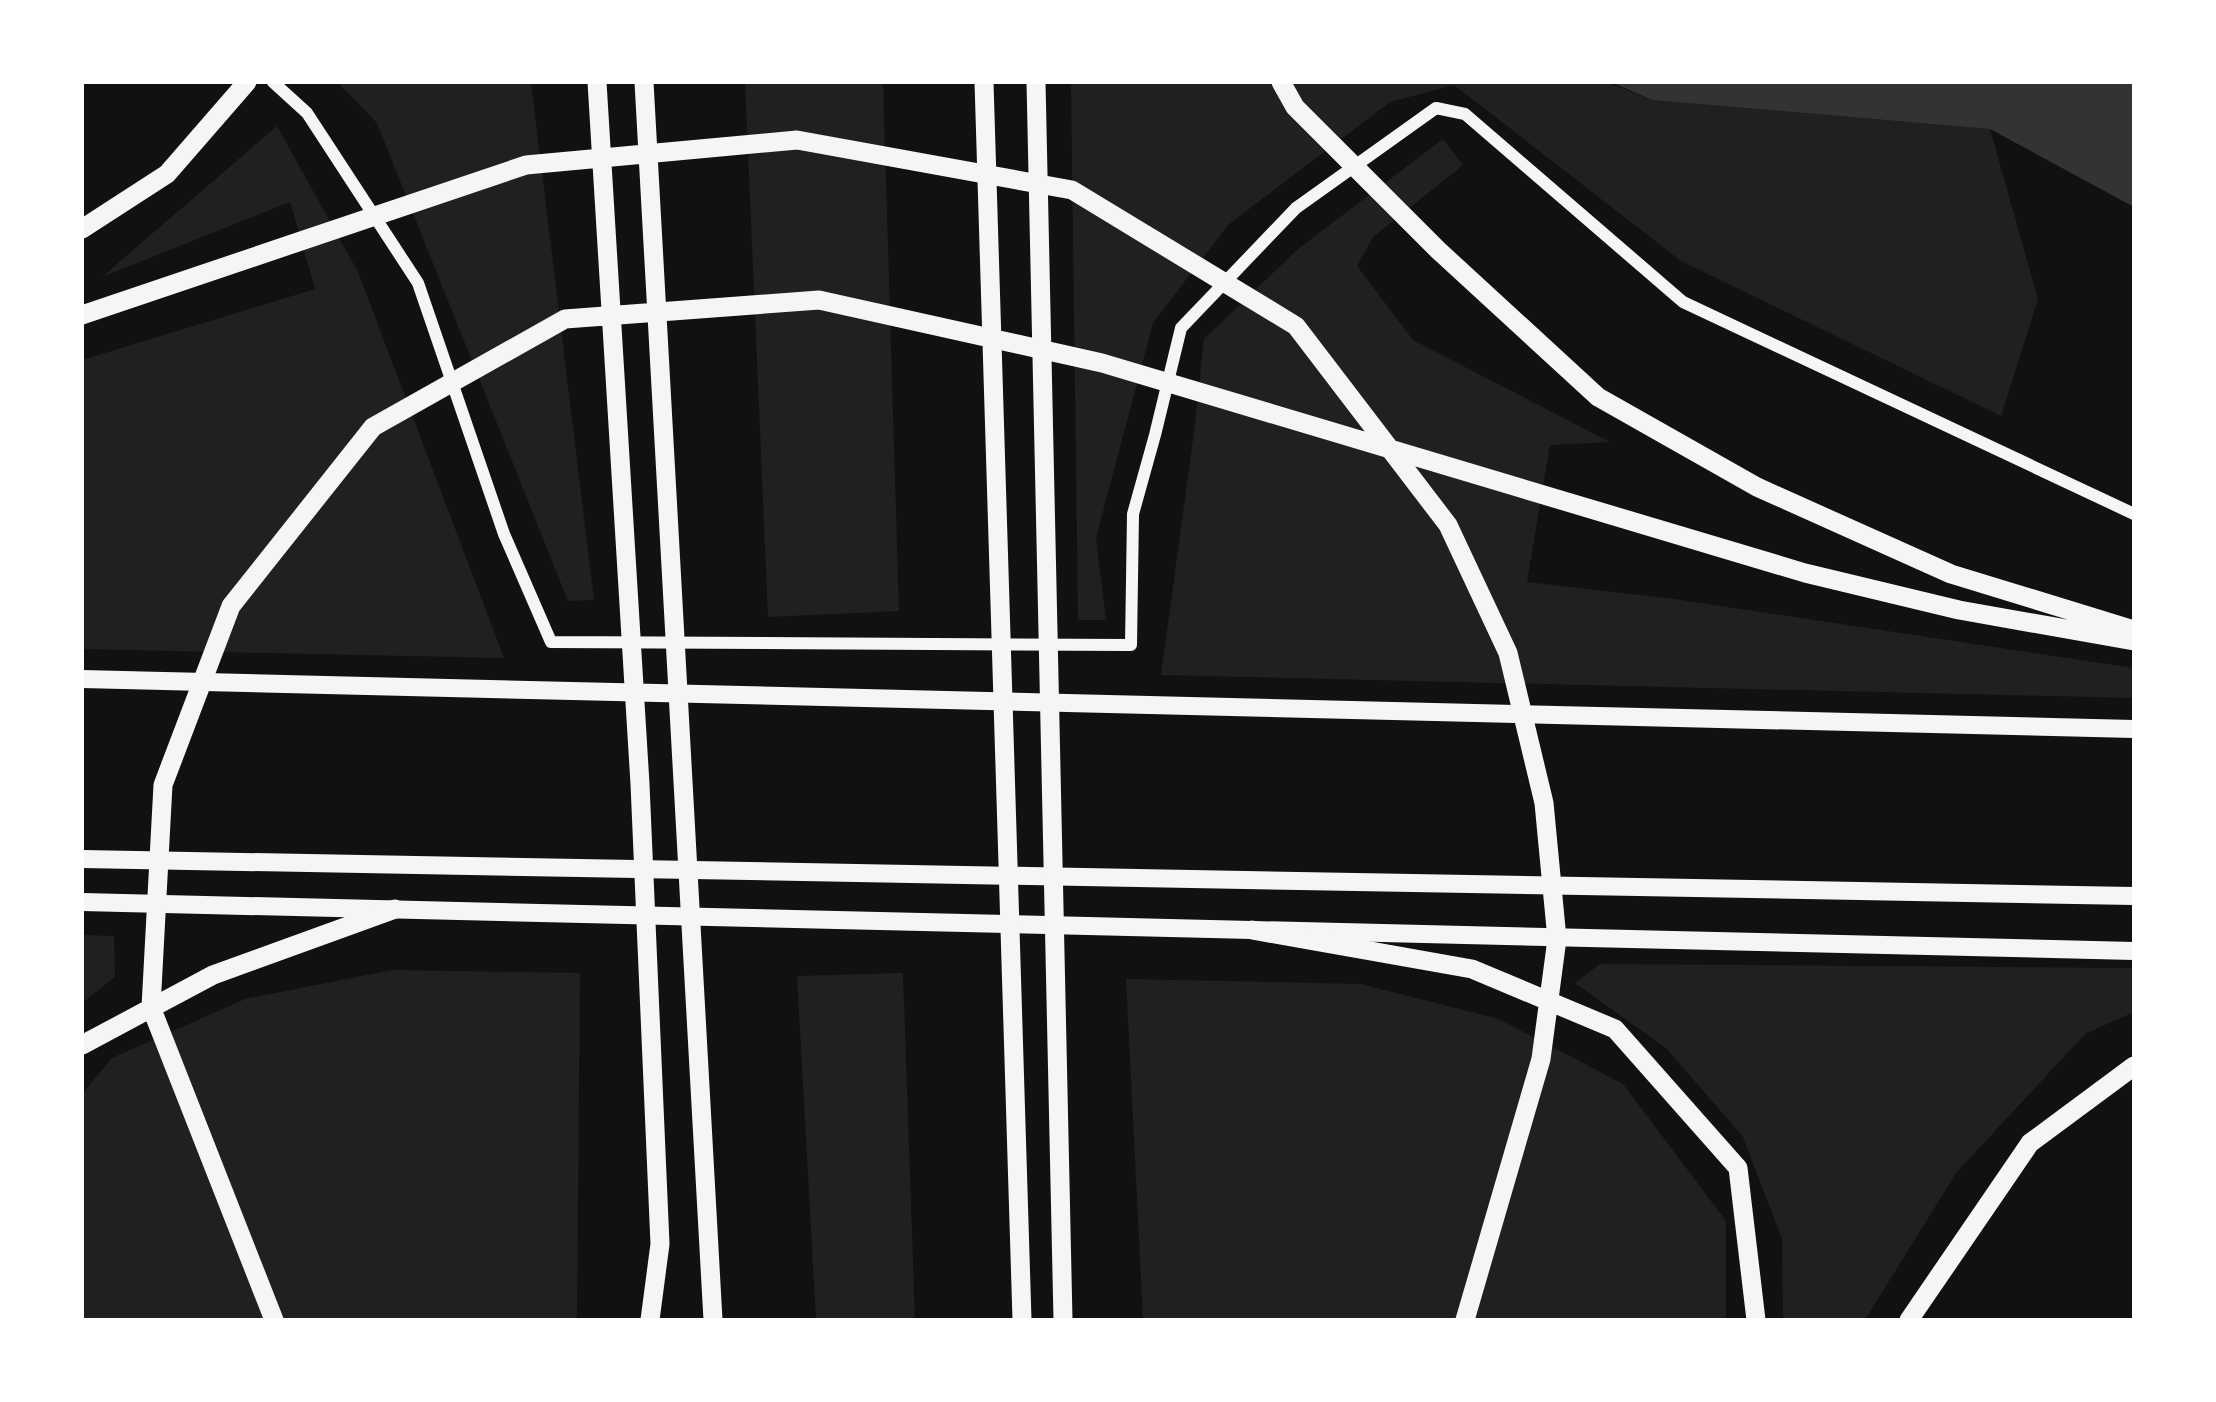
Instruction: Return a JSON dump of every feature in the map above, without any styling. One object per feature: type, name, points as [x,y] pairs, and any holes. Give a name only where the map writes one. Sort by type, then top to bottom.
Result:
[{"type":"highway","points":[[82,229],[167,174],[247,82]]},
{"type":"highway","points":[[597,82],[648,963],[660,1244],[650,1320]]},
{"type":"highway","points":[[644,82],[713,1320]]},
{"type":"highway","points":[[984,82],[1022,1320]]},
{"type":"highway","points":[[1036,82],[1063,1320]]},
{"type":"highway","points":[[1281,82],[1295,107],[1438,250],[1598,397],[1757,487],[1951,574],[2134,630]]},
{"type":"highway","points":[[82,315],[526,165],[797,139],[1072,190],[1296,326],[1448,525],[1508,653],[1544,803],[1557,939],[1541,1059],[1465,1320]]},
{"type":"highway","points":[[274,1320],[151,1007],[163,785],[231,606],[373,427],[565,319],[819,300],[1102,363],[1805,573],[1959,610],[2134,641]]},
{"type":"highway","points":[[82,1045],[213,975],[395,909]]},
{"type":"highway","points":[[1252,930],[1472,969],[1615,1029],[1738,1168],[1756,1320]]},
{"type":"highway","points":[[1909,1320],[2030,1143],[2134,1066]]},
{"type":"main road","points":[[82,679],[2134,729]]},
{"type":"main road","points":[[82,859],[2134,896]]},
{"type":"main road","points":[[82,902],[2134,951]]},
{"type":"street","points":[[273,82],[307,113],[418,283],[504,534],[551,642],[1131,645],[1133,514],[1181,328],[1296,208],[1436,108],[1465,114],[1683,302],[2134,514]]},
{"type":"shaded area","points":[[337,82],[531,82],[594,600],[568,601],[377,123]]},
{"type":"shaded area","points":[[745,82],[883,82],[899,611],[768,617]]},
{"type":"shaded area","points":[[1071,82],[1606,82],[1652,100],[1990,129],[2038,299],[2001,416],[1681,261],[1454,85],[1390,102],[1228,225],[1153,323],[1096,538],[1106,620],[1078,620]]},
{"type":"shaded area","points":[[1611,82],[2134,82],[2134,207],[1990,129],[1652,100]]},
{"type":"shaded area","points":[[277,126],[358,272],[504,658],[82,649],[82,360],[315,289],[290,202],[102,277]]},
{"type":"shaded area","points":[[1443,139],[1463,165],[1373,237],[1357,266],[1413,340],[1610,442],[1550,445],[1527,582],[1674,599],[2134,668],[2134,698],[1161,675],[1204,339],[1298,249]]},
{"type":"shaded area","points":[[82,935],[114,936],[115,977],[82,1003]]},
{"type":"shaded area","points":[[1600,964],[2134,968],[2134,1012],[2085,1034],[1956,1173],[1865,1320],[1783,1320],[1782,1239],[1743,1137],[1667,1049],[1575,983]]},
{"type":"shaded area","points":[[392,970],[580,973],[577,1320],[82,1320],[82,1094],[112,1058],[245,999]]},
{"type":"shaded area","points":[[903,973],[915,1320],[816,1320],[797,976]]},
{"type":"shaded area","points":[[1126,979],[1361,984],[1499,1019],[1623,1084],[1726,1221],[1726,1320],[1143,1320]]}]
